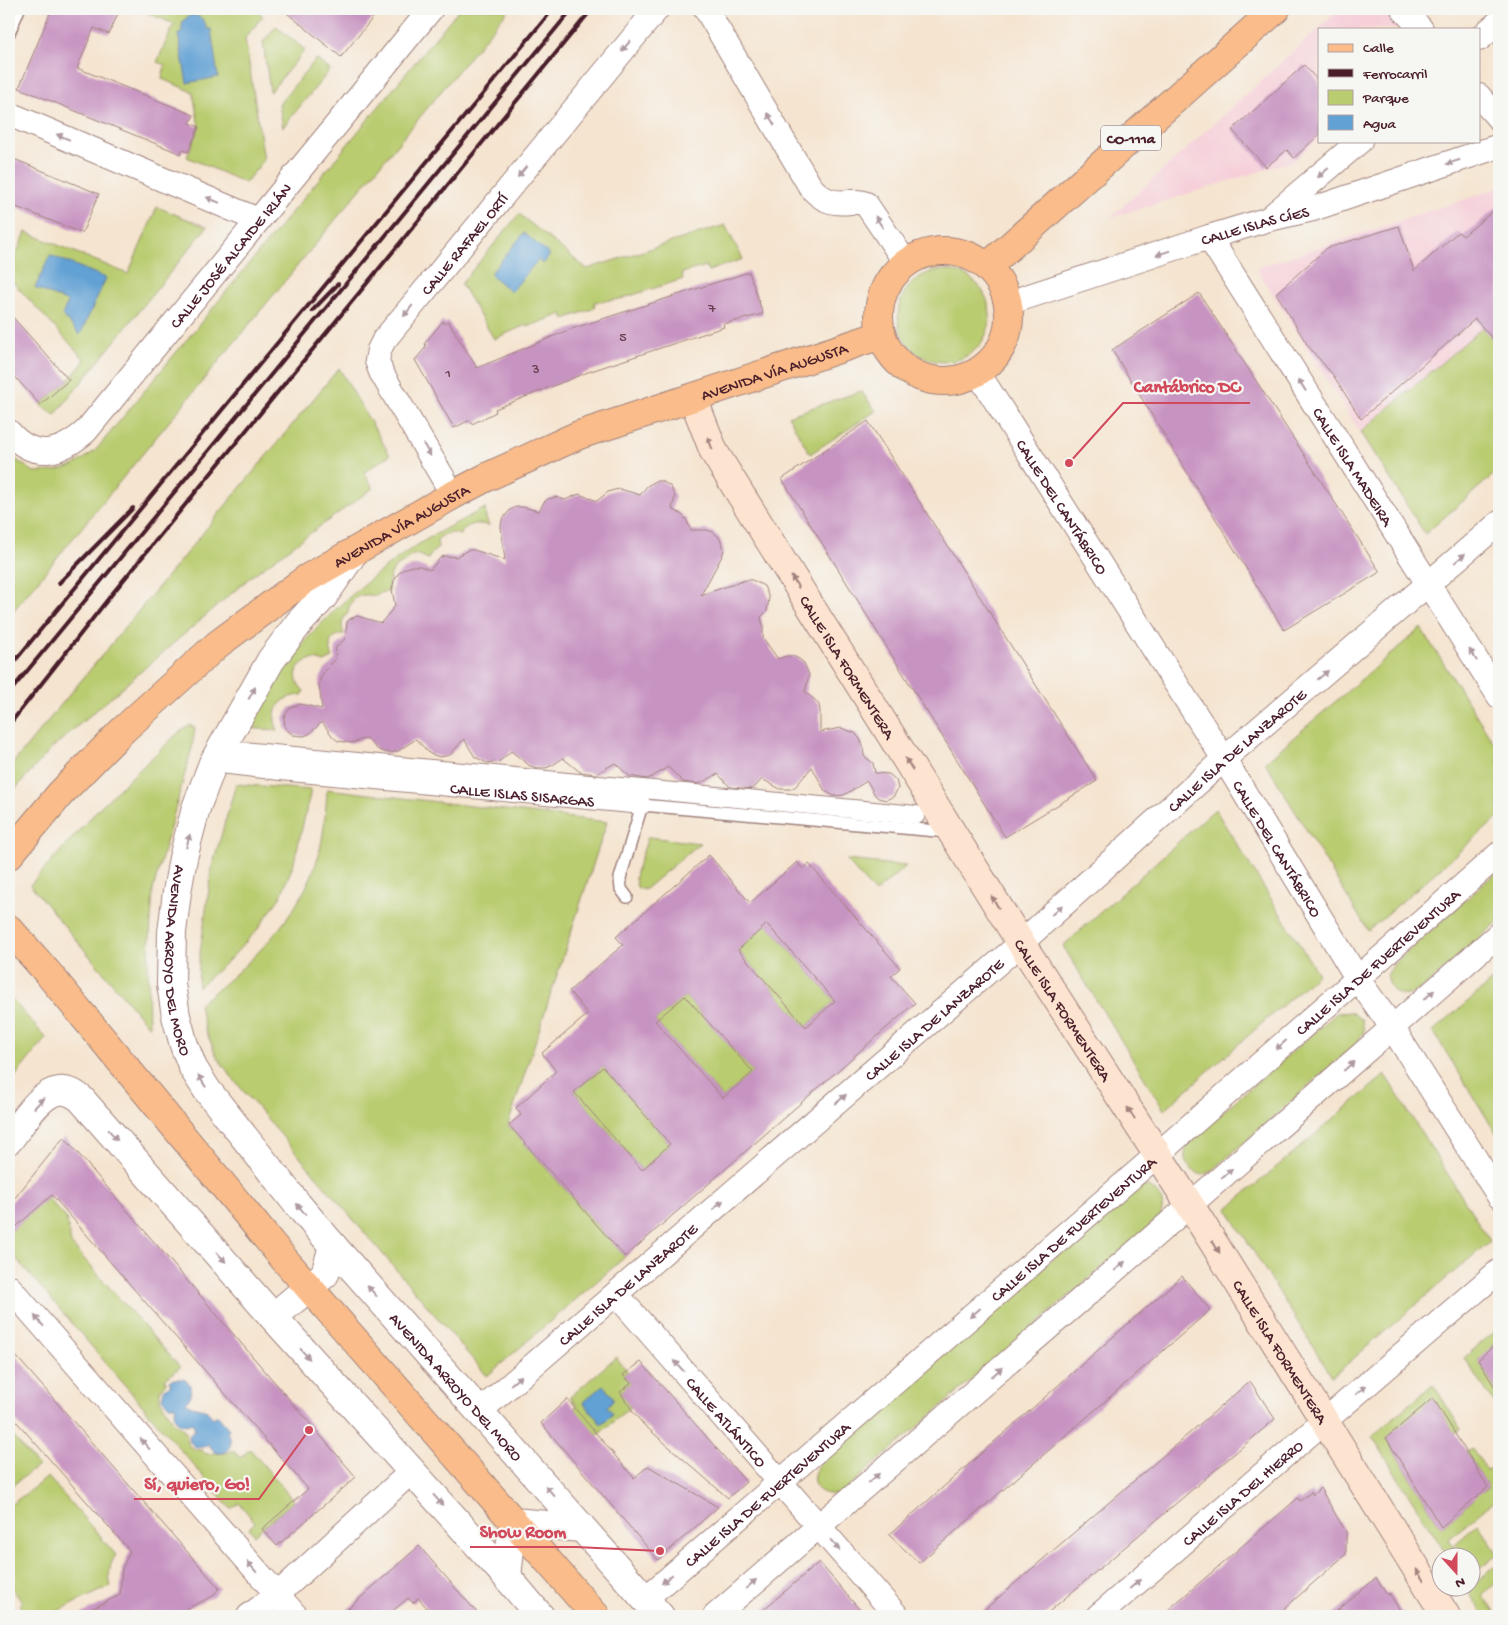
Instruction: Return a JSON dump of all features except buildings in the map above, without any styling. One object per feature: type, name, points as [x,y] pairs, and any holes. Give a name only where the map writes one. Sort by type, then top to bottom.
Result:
[{"type":"main road","name":"CO-111a","points":[[987,266],[1276,9]]},
{"type":"main road","points":[[947,251],[969,255],[987,266],[1001,283],[1008,303],[1010,319],[1007,335],[1001,350],[991,362],[978,372],[959,380],[940,382],[920,378],[902,368],[889,353],[881,335],[878,315],[882,295],[892,277],[906,263],[926,253],[947,251]]},
{"type":"main road","name":"AVENIDA VÍA AUGUSTA","points":[[9,855],[61,793],[116,737],[218,644],[306,579],[453,495],[580,435],[881,335]]},
{"type":"main road","name":"CALLE ISLA FORMENTERA","points":[[692,398],[714,452],[1021,943],[1190,1205],[1446,1616]]},
{"type":"main road","points":[[9,929],[47,972],[309,1287],[596,1616]]},
{"type":"street","name":"CALLE JOSÉ ALCAIDE IRLÁN","points":[[9,432],[24,446],[35,451],[49,451],[64,448],[86,431],[431,9]]},
{"type":"street","name":"CALLE RAFAEL ORTÍ","points":[[453,495],[386,383],[376,361],[379,350],[384,340],[657,9]]},
{"type":"street","points":[[706,9],[816,194],[824,200],[831,202],[858,202],[866,204],[906,263]]},
{"type":"street","points":[[1403,9],[1420,28]]},
{"type":"street","points":[[1480,39],[1499,22]]},
{"type":"street","points":[[1480,97],[1499,119]]},
{"type":"street","points":[[9,114],[258,220]]},
{"type":"street","points":[[1269,219],[1359,142]]},
{"type":"street","name":"CALLE ISLAS CÍES","points":[[1008,303],[1209,237],[1313,208],[1499,146]]},
{"type":"street","name":"CALLE ISLA MADEIRA","points":[[1209,237],[1499,696]]},
{"type":"street","name":"CALLE DEL CANTÁBRICO","points":[[978,372],[1224,759],[1357,978],[1392,1027],[1499,1196]]},
{"type":"street","name":"CALLE ISLA DE LANZAROTE","points":[[479,1412],[1021,943],[1224,759],[1499,523]]},
{"type":"street","name":"AVENIDA ARROYO DEL MORO","points":[[354,552],[323,597],[299,623],[271,660],[217,756],[196,808],[183,858],[172,932],[172,984],[176,1016],[184,1045],[193,1068],[207,1090],[298,1206],[652,1608]]},
{"type":"street","name":"CALLE ISLAS SISARGAS","points":[[217,756],[289,772],[642,805]]},
{"type":"street","name":"CALLE ISLAS SISARGAS","points":[[217,756],[916,815]]},
{"type":"street","name":"CALLE ISLA DE FUERTEVENTURA","points":[[652,1608],[780,1482],[1157,1155],[1499,854]]},
{"type":"street","points":[[715,1616],[1190,1205],[1499,934]]},
{"type":"street","points":[[9,1140],[41,1100],[50,1093],[61,1090],[71,1092],[81,1099],[540,1616]]},
{"type":"street","points":[[273,1317],[325,1274],[333,1246]]},
{"type":"street","name":"CALLE ISLA DEL HIERRO","points":[[1098,1616],[1499,1271]]},
{"type":"street","points":[[9,1287],[296,1616]]},
{"type":"street","name":"CALLE ATLÁNTICO","points":[[616,1294],[898,1616]]},
{"type":"street","points":[[249,1616],[277,1595],[412,1471]]},
{"type":"street","points":[[507,1577],[513,1522],[582,1528]]},
{"type":"lane","points":[[9,33],[19,9]]},
{"type":"lane","points":[[627,897],[620,889],[620,878],[642,805]]},
{"type":"lane","name":"CALLE ISLAS SISARGAS","points":[[642,805],[952,832]]},
{"type":"shaded area","points":[[1340,9],[1386,9],[1403,28],[1319,28]]},
{"type":"shaded area","points":[[1318,29],[1318,139],[1293,161],[1110,218]]},
{"type":"shaded area","points":[[1499,188],[1499,470],[1425,534],[1256,268]]},
{"type":"green space","points":[[138,9],[255,9],[263,16],[245,38],[264,160],[245,183],[187,157],[199,127],[193,92],[162,79],[165,65],[157,62],[174,24]]},
{"type":"green space","points":[[459,9],[509,9],[9,616],[9,452],[15,459],[34,472],[55,471],[73,466],[95,451]]},
{"type":"green space","points":[[276,26],[305,50],[270,92],[263,42]]},
{"type":"green space","points":[[316,59],[330,70],[283,127],[279,104]]},
{"type":"green space","points":[[157,207],[207,227],[55,415],[40,405],[69,380],[85,360],[9,278],[9,270],[26,232],[128,274]]},
{"type":"green space","points":[[519,214],[587,269],[725,225],[743,259],[708,271],[706,266],[682,273],[683,279],[620,299],[594,302],[595,308],[564,319],[562,314],[527,327],[526,325],[494,339],[461,284]]},
{"type":"green space","points":[[944,270],[962,274],[976,284],[986,298],[990,316],[986,334],[976,348],[962,358],[944,362],[926,358],[912,348],[902,334],[898,316],[902,298],[912,284],[926,274]]},
{"type":"green space","points":[[1483,327],[1499,346],[1499,470],[1425,534],[1361,432]]},
{"type":"green space","points":[[339,368],[390,455],[364,472],[373,488],[254,574],[51,749],[9,796],[9,768]]},
{"type":"green space","points":[[861,391],[876,411],[810,454],[788,416]]},
{"type":"green space","points":[[485,508],[489,526],[472,524],[465,528],[460,535],[448,533],[442,536],[437,540],[438,548],[428,559],[413,555],[395,568],[388,585],[389,592],[383,592],[374,596],[364,595],[353,600],[343,621],[344,634],[332,639],[330,649],[333,658],[324,662],[309,660],[299,666],[297,678],[304,691],[302,695],[288,698],[279,705],[275,717],[278,730],[243,728],[286,663],[318,627],[346,600],[405,553]]},
{"type":"green space","points":[[1421,628],[1499,751],[1499,817],[1368,931],[1265,762]]},
{"type":"green space","points":[[190,725],[195,728],[192,748],[153,890],[148,969],[149,1027],[30,885],[102,805],[178,733]]},
{"type":"green space","points":[[236,784],[311,790],[294,862],[281,896],[257,930],[229,960],[198,987],[199,960],[212,867]]},
{"type":"green space","points":[[327,789],[607,822],[508,1125],[625,1257],[487,1376],[234,1080],[217,1057],[205,1029],[199,1004],[255,956],[287,919],[300,899],[311,877],[319,854]]},
{"type":"green space","points":[[1215,809],[1318,974],[1164,1110],[1063,946]]},
{"type":"green space","points":[[648,837],[700,843],[644,890],[637,887],[635,879]]},
{"type":"green space","points":[[846,860],[906,866],[875,893]]},
{"type":"green space","points":[[1499,870],[1499,921],[1418,991],[1406,995],[1396,993],[1389,983],[1387,975],[1394,964]]},
{"type":"green space","points":[[767,924],[835,1001],[806,1027],[738,950]]},
{"type":"green space","points":[[1499,975],[1499,1138],[1433,1031]]},
{"type":"green space","points":[[9,996],[46,1038],[9,1084]]},
{"type":"green space","points":[[685,996],[753,1072],[723,1098],[655,1021]]},
{"type":"green space","points":[[1351,1012],[1362,1020],[1364,1031],[1357,1043],[1213,1170],[1202,1175],[1187,1165],[1185,1152],[1190,1140],[1337,1013]]},
{"type":"green space","points":[[603,1067],[670,1144],[642,1170],[574,1092]]},
{"type":"green space","points":[[1385,1075],[1490,1241],[1332,1377],[1227,1209]]},
{"type":"green space","points":[[1140,1186],[1152,1189],[1159,1196],[1162,1205],[1160,1217],[840,1494],[825,1493],[816,1487],[814,1477],[820,1463],[1129,1192]]},
{"type":"green space","points":[[48,1198],[66,1218],[71,1244],[180,1367],[165,1379],[166,1383],[160,1390],[160,1399],[174,1423],[187,1434],[186,1439],[189,1446],[196,1450],[202,1450],[206,1454],[223,1453],[233,1450],[240,1458],[250,1449],[294,1501],[254,1535],[249,1528],[255,1522],[239,1503],[231,1509],[9,1250],[9,1233]]},
{"type":"green space","points":[[1499,1327],[1499,1341],[1491,1348],[1492,1353],[1478,1359],[1499,1394],[1499,1401],[1495,1404],[1464,1358]]},
{"type":"green space","points":[[616,1357],[628,1372],[623,1375],[631,1383],[620,1392],[631,1406],[597,1436],[572,1411],[577,1406],[570,1397]]},
{"type":"green space","points":[[1433,1384],[1461,1429],[1454,1433],[1386,1438],[1441,1527],[1473,1500],[1472,1498],[1488,1488],[1466,1451],[1472,1448],[1487,1471],[1499,1463],[1499,1505],[1495,1500],[1449,1539],[1454,1548],[1442,1548],[1372,1436]]},
{"type":"green space","points":[[9,1432],[38,1466],[9,1488]]},
{"type":"green space","points":[[48,1477],[116,1555],[110,1570],[111,1586],[47,1616],[29,1616],[20,1605],[22,1602],[9,1584],[9,1506]]},
{"type":"green space","points":[[1478,1524],[1498,1554],[1480,1568],[1480,1548],[1457,1548],[1455,1544]]},
{"type":"green space","points":[[1499,1563],[1499,1581],[1483,1595],[1497,1616],[1484,1616],[1472,1598],[1480,1598],[1480,1579]]},
{"type":"water","points":[[192,15],[200,17],[207,29],[211,29],[218,77],[187,83],[178,34],[182,33],[182,24]]},
{"type":"water","points":[[524,233],[550,255],[543,264],[538,260],[511,292],[490,274]]},
{"type":"water","points":[[50,255],[106,278],[80,335],[62,315],[68,302],[35,288]]},
{"type":"water","points":[[184,1379],[190,1384],[191,1396],[186,1402],[188,1404],[205,1409],[213,1418],[217,1415],[229,1429],[227,1433],[231,1442],[225,1452],[217,1453],[208,1444],[203,1447],[196,1447],[190,1442],[189,1436],[195,1428],[192,1423],[183,1425],[178,1423],[174,1415],[176,1406],[169,1406],[162,1398],[164,1389],[171,1385],[169,1381]]},
{"type":"water","points":[[603,1385],[613,1397],[613,1401],[607,1406],[613,1414],[601,1424],[583,1402]]},
{"type":"railway","points":[[9,668],[553,9]]},
{"type":"railway","points":[[9,693],[572,9]]},
{"type":"railway","points":[[9,725],[112,594],[592,9]]},
{"type":"railway","points":[[312,311],[338,284]]},
{"type":"railway","points":[[59,583],[133,508]]},
{"type":"place","name":"Cantábrico DC","points":[[1069,463]]},
{"type":"place","name":"Sí, quiero, Go!","points":[[309,1430]]},
{"type":"place","name":"Show Room","points":[[660,1551]]}]
